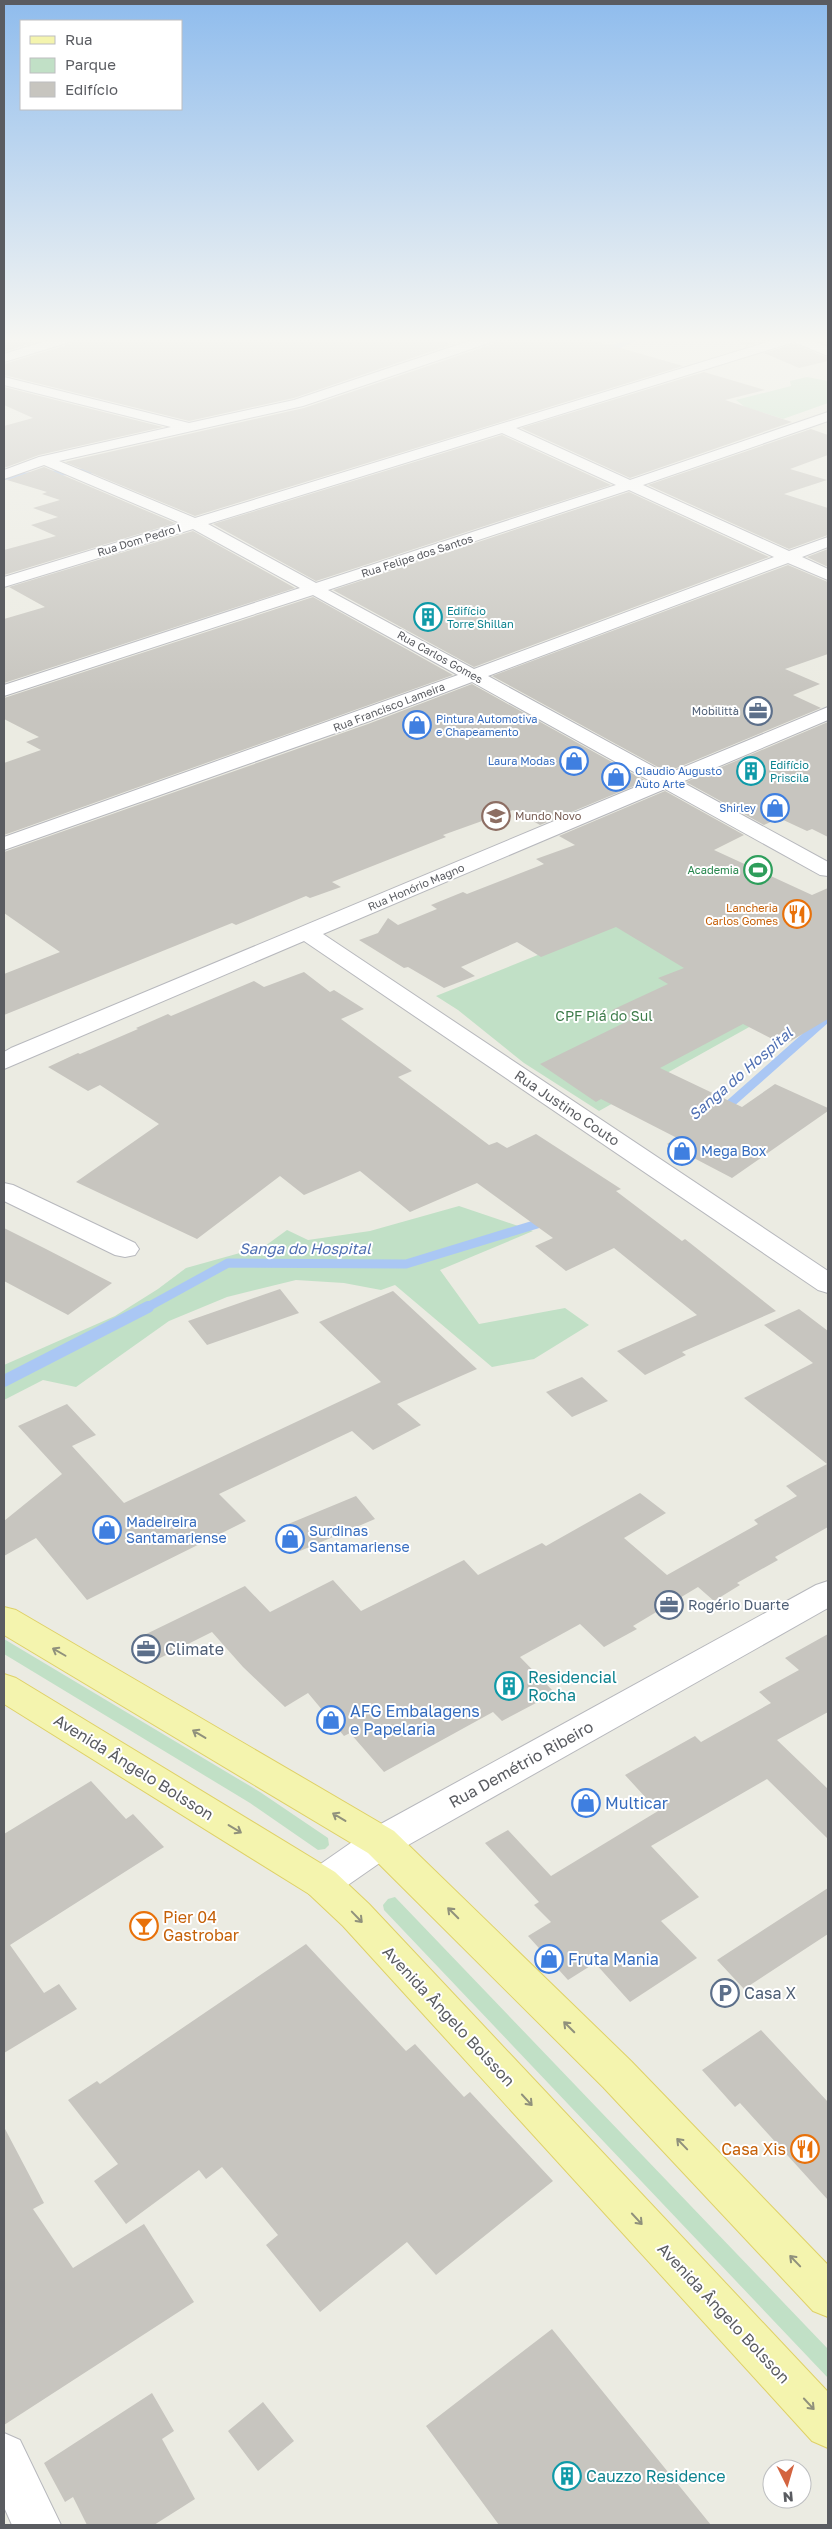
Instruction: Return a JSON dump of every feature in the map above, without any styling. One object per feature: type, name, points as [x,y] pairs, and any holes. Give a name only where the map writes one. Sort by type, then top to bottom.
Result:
[{"type":"main road","points":[[4,1619],[381,1842],[617,2074],[828,2296]]},
{"type":"main road","name":"Avenida Ângelo Bolsson","points":[[4,1686],[322,1883],[356,1915],[828,2425]]},
{"type":"street","points":[[4,475],[57,457]]},
{"type":"street","name":"Rua Dom Pedro I","points":[[4,582],[409,457]]},
{"type":"street","points":[[568,457],[828,575]]},
{"type":"street","name":"Rua Felipe dos Santos","points":[[4,691],[710,457]]},
{"type":"street","name":"Rua Carlos Gomes","points":[[44,460],[194,523],[828,870]]},
{"type":"street","name":"Rua Francisco Lameira","points":[[4,844],[360,718],[828,542]]},
{"type":"street","name":"Rua Honório Magno","points":[[4,1062],[828,713]]},
{"type":"street","name":"Rua Justino Couto","points":[[307,933],[828,1284]]},
{"type":"street","points":[[4,1191],[125,1249]]},
{"type":"street","name":"Rua Demétrio Ribeiro","points":[[322,1883],[381,1842],[828,1593]]},
{"type":"street","points":[[4,2456],[37,2525]]},
{"type":"green space","name":"CPF Piá do Sul","points":[[664,904],[773,963],[828,942],[828,983],[599,1111],[524,1063],[458,1010],[436,996]]},
{"type":"green space","points":[[459,1206],[533,1231],[440,1270],[479,1324],[565,1308],[589,1325],[534,1359],[492,1367],[395,1285],[381,1290],[344,1283],[296,1280],[227,1297],[169,1321],[76,1387],[43,1380],[4,1400],[4,1365],[115,1316],[158,1289],[186,1268],[265,1246],[287,1230],[308,1240],[370,1231]]},
{"type":"green space","points":[[4,1639],[260,1792],[328,1838],[329,1845],[325,1849],[318,1850],[250,1803],[4,1654]]},
{"type":"green space","points":[[395,1897],[828,2349],[828,2378],[384,1910],[383,1905],[388,1899]]},
{"type":"building","points":[[4,457],[34,457],[4,468]]},
{"type":"building","points":[[87,457],[387,457],[195,516],[65,462]]},
{"type":"building","points":[[430,457],[550,457],[611,485],[316,581],[213,524]]},
{"type":"building","points":[[584,457],[691,457],[630,478]]},
{"type":"building","points":[[729,457],[823,457],[790,469],[827,480],[784,494],[828,508],[828,535],[789,549],[648,485]]},
{"type":"building","points":[[44,467],[175,523],[4,575],[4,550],[56,536],[31,525],[58,517],[33,508],[60,500],[42,494],[47,492],[7,480]]},
{"type":"building","points":[[629,492],[769,557],[474,667],[333,590]]},
{"type":"building","points":[[193,531],[295,588],[4,683],[4,619],[45,607],[9,587]]},
{"type":"building","points":[[828,549],[828,567],[807,557]]},
{"type":"building","points":[[788,565],[828,582],[828,654],[785,669],[820,684],[793,695],[821,708],[667,772],[492,676]]},
{"type":"building","points":[[313,597],[453,675],[4,835],[4,763],[41,750],[26,742],[39,737],[4,719],[4,698]]},
{"type":"building","points":[[472,684],[646,781],[540,825],[513,810],[443,835],[446,837],[332,882],[341,887],[310,898],[306,896],[236,925],[232,923],[4,1015],[4,974],[60,952],[4,913],[4,852],[368,724]]},
{"type":"building","points":[[828,722],[828,837],[812,829],[807,831],[779,818],[764,825],[686,782]]},
{"type":"building","points":[[665,791],[744,835],[714,850],[812,895],[828,888],[828,1019],[784,1045],[743,1024],[660,1068],[742,1107],[775,1084],[828,1108],[828,1111],[732,1178],[667,1144],[677,1138],[601,1099],[596,1102],[540,1064],[630,1020],[612,1010],[668,984],[658,978],[684,968],[616,927],[541,957],[517,942],[461,967],[475,976],[444,988],[408,967],[404,968],[359,940],[378,933],[388,918],[398,925],[437,909],[431,905],[463,892],[467,894],[544,864],[536,859],[575,845],[559,836]]},
{"type":"building","points":[[304,972],[330,992],[334,990],[364,1009],[341,1019],[412,1071],[398,1077],[489,1145],[497,1142],[507,1148],[536,1134],[621,1189],[616,1191],[682,1241],[685,1239],[776,1311],[682,1352],[686,1355],[645,1375],[617,1351],[697,1315],[614,1248],[566,1271],[535,1246],[553,1238],[477,1183],[410,1212],[360,1171],[304,1195],[280,1176],[197,1239],[76,1182],[159,1124],[100,1085],[88,1091],[48,1067],[138,1029],[136,1028],[168,1014],[171,1016],[254,981],[264,987]]},
{"type":"building","points":[[4,1228],[112,1283],[68,1315],[4,1281]]},
{"type":"building","points":[[280,1289],[299,1313],[207,1345],[188,1321]]},
{"type":"building","points":[[393,1291],[477,1369],[397,1404],[421,1425],[373,1450],[352,1431],[219,1494],[246,1521],[87,1600],[36,1538],[4,1556],[4,1521],[62,1474],[18,1426],[67,1404],[96,1435],[72,1446],[124,1503],[381,1382],[319,1322]]},
{"type":"building","points":[[799,1309],[828,1331],[828,1527],[775,1557],[778,1560],[737,1583],[740,1585],[714,1601],[698,1587],[633,1626],[637,1629],[604,1647],[580,1624],[520,1657],[555,1693],[502,1721],[493,1712],[384,1772],[350,1733],[344,1736],[308,1693],[285,1707],[243,1667],[212,1632],[156,1660],[138,1638],[245,1586],[270,1612],[333,1580],[361,1611],[464,1560],[478,1575],[542,1543],[546,1546],[640,1493],[666,1513],[624,1538],[667,1575],[758,1524],[754,1520],[797,1496],[786,1486],[827,1464],[744,1398],[813,1363],[764,1325]]},
{"type":"building","points":[[582,1377],[608,1401],[572,1417],[546,1392]]},
{"type":"building","points":[[356,1496],[375,1519],[300,1551],[281,1527]]},
{"type":"building","points":[[828,1634],[828,1712],[777,1740],[828,1789],[828,1839],[767,1779],[651,1846],[699,1897],[661,1921],[697,1958],[630,2002],[595,1963],[568,1980],[528,1936],[551,1922],[534,1905],[539,1902],[485,1843],[508,1830],[551,1876],[658,1811],[625,1775],[695,1736],[701,1742],[771,1703],[759,1692],[799,1670],[785,1658]]},
{"type":"building","points":[[91,1781],[126,1819],[133,1814],[164,1847],[10,1945],[44,1993],[59,1984],[77,2009],[4,2053],[4,1834]]},
{"type":"building","points":[[828,1888],[828,1934],[744,1989],[717,1960]]},
{"type":"building","points":[[306,1944],[406,2051],[415,2044],[464,2097],[470,2092],[553,2181],[436,2275],[407,2242],[320,2312],[266,2245],[278,2235],[222,2167],[206,2179],[199,2170],[126,2224],[94,2181],[118,2164],[68,2100],[97,2081],[100,2084]]},
{"type":"building","points":[[761,2030],[828,2102],[828,2200],[740,2103],[735,2107],[702,2070]]},
{"type":"building","points":[[4,2127],[44,2203],[33,2209],[73,2268],[144,2224],[194,2302],[4,2425]]},
{"type":"building","name":"Cauzzo Residence","points":[[552,2329],[711,2525],[499,2525],[426,2426]]},
{"type":"building","points":[[152,2393],[174,2431],[162,2439],[195,2499],[154,2525],[87,2525],[73,2497],[65,2502],[44,2463]]},
{"type":"building","points":[[263,2402],[294,2441],[258,2471],[228,2431]]},
{"type":"waterway","points":[[4,477],[100,470]]},
{"type":"waterway","name":"Sanga do Hospital","points":[[723,1110],[828,1017]]},
{"type":"waterway","name":"Sanga do Hospital","points":[[673,1154],[687,1141]]},
{"type":"waterway","name":"Sanga do Hospital","points":[[146,1308],[228,1263],[406,1264],[547,1221]]},
{"type":"waterway","name":"Sanga do Hospital","points":[[4,1381],[148,1307]]},
{"type":"place","name":"Edifício Torre Shillan","points":[[428,617]]},
{"type":"place","name":"Mobilittà","points":[[758,711]]},
{"type":"place","name":"Pintura Automotiva e Chapeamento","points":[[417,725]]},
{"type":"place","name":"Laura Modas","points":[[574,761]]},
{"type":"place","name":"Edifício Priscila","points":[[751,771]]},
{"type":"place","name":"Claudio Augusto Auto Arte","points":[[616,777]]},
{"type":"place","name":"Shirley","points":[[775,808]]},
{"type":"place","name":"Mundo Novo","points":[[496,816]]},
{"type":"place","name":"Academia","points":[[758,870]]},
{"type":"place","name":"Lancheria Carlos Gomes","points":[[797,914]]},
{"type":"place","name":"Mega Box","points":[[682,1151]]},
{"type":"place","name":"Madeireira Santamariense","points":[[107,1530]]},
{"type":"place","name":"Surdinas Santamariense","points":[[290,1539]]},
{"type":"place","name":"Rogério Duarte","points":[[669,1605]]},
{"type":"place","name":"Climate","points":[[146,1649]]},
{"type":"place","name":"Residencial Rocha","points":[[509,1686]]},
{"type":"place","name":"AFG Embalagens e Papelaria","points":[[331,1720]]},
{"type":"place","name":"Multicar","points":[[586,1803]]},
{"type":"place","name":"Pier 04 Gastrobar","points":[[144,1926]]},
{"type":"place","name":"Fruta Mania","points":[[549,1959]]},
{"type":"place","name":"Casa X","points":[[725,1993]]},
{"type":"place","name":"Casa Xis","points":[[805,2149]]},
{"type":"place","name":"Cauzzo Residence","points":[[567,2476]]}]
